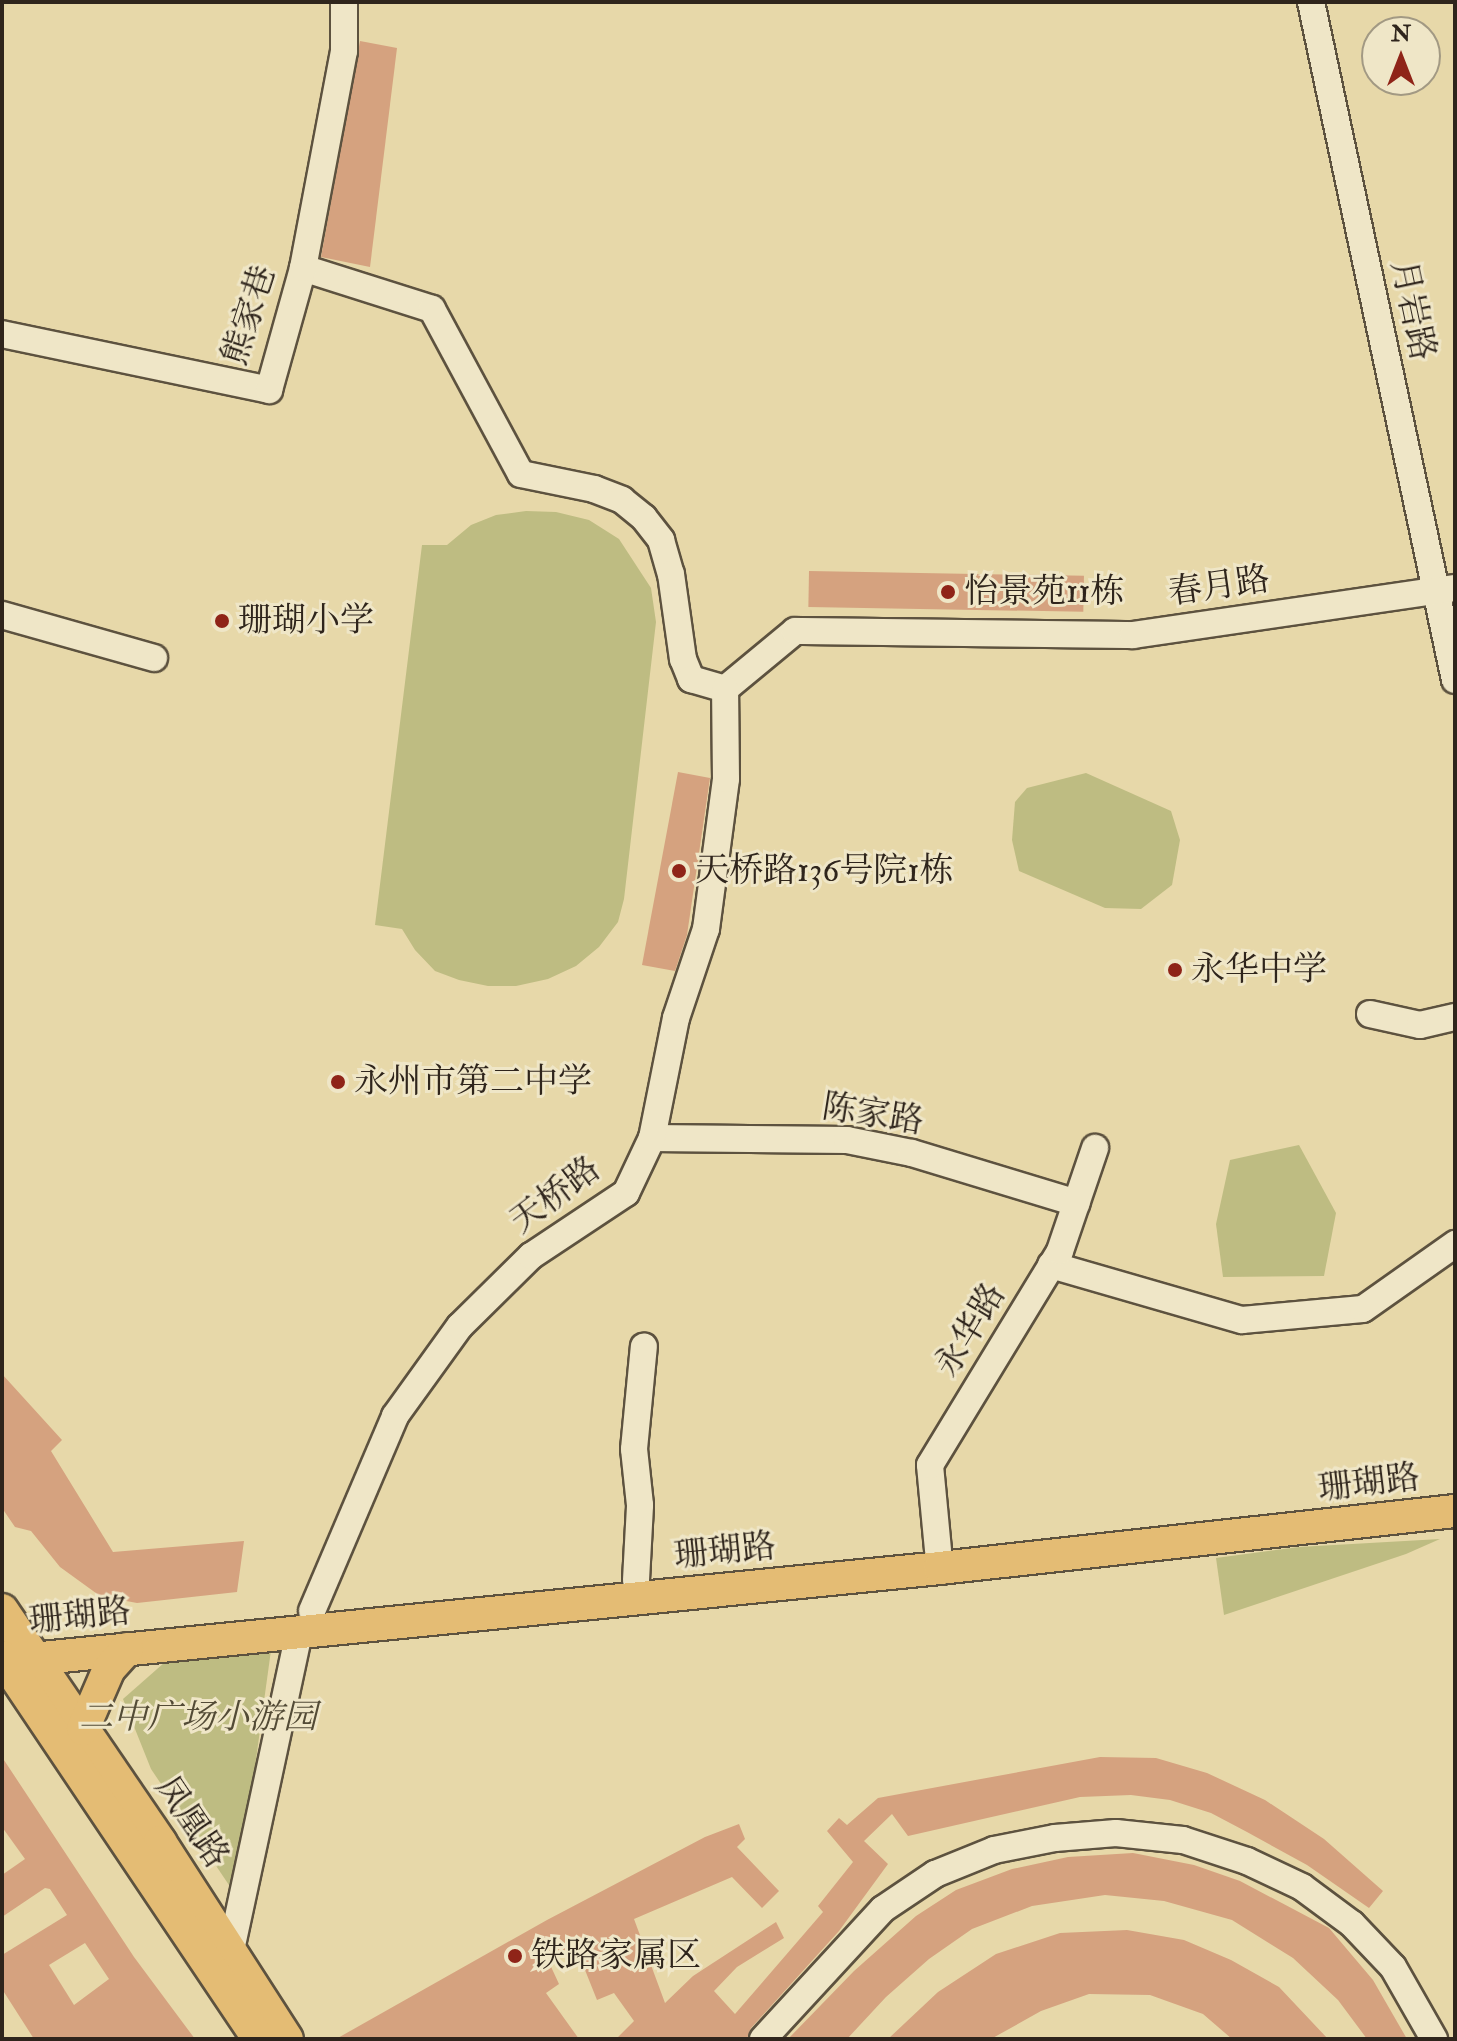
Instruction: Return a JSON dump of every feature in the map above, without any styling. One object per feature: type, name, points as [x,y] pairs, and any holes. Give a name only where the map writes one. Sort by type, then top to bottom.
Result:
[{"type":"main road","name":"珊瑚路","points":[[11,1653],[127,1649],[305,1622],[636,1580],[1455,1494]]},
{"type":"main road","name":"珊瑚路","points":[[11,1653],[305,1622],[971,1564],[1455,1511]]},
{"type":"main road","name":"凤凰路","points":[[2,1610],[11,1653],[132,1825],[248,2003],[287,2039]]},
{"type":"main road","points":[[83,1729],[94,1696],[109,1669],[127,1649]]},
{"type":"main road","name":"凤凰路","points":[[11,1653],[83,1729],[132,1825],[231,1950],[259,2039]]},
{"type":"street","name":"熊家巷","points":[[2,334],[269,390],[303,268],[344,51],[344,2]]},
{"type":"street","name":"月岩路","points":[[1311,2],[1446,589],[1455,680]]},
{"type":"street","points":[[303,268],[432,309],[521,474],[594,489],[622,500],[644,518],[661,540],[671,574],[683,659],[691,679],[725,689]]},
{"type":"street","name":"春月路","points":[[725,689],[795,631],[1133,635],[1446,589]]},
{"type":"street","points":[[2,615],[154,658]]},
{"type":"street","name":"天桥路","points":[[231,1950],[305,1622],[395,1416],[460,1326],[531,1256],[626,1193],[652,1138],[676,1018],[706,929],[726,779],[725,689]]},
{"type":"street","points":[[1370,1014],[1420,1025],[1455,1017]]},
{"type":"street","name":"陈家路","points":[[652,1138],[847,1140],[912,1153],[1077,1203]]},
{"type":"street","name":"永华路","points":[[938,1550],[930,1465],[1051,1265],[1077,1203],[1095,1148]]},
{"type":"street","points":[[1051,1265],[1242,1320],[1363,1309],[1455,1244]]},
{"type":"street","points":[[636,1580],[640,1505],[634,1449],[644,1346]]},
{"type":"street","points":[[763,2039],[883,1909],[935,1874],[994,1850],[1055,1838],[1116,1833],[1183,1840],[1247,1861],[1302,1887],[1352,1924],[1393,1967],[1434,2039]]},
{"type":"green space","points":[[526,511],[556,512],[589,520],[619,539],[651,588],[656,622],[624,899],[618,922],[599,947],[576,966],[548,979],[516,986],[488,986],[435,971],[415,950],[402,929],[375,925],[422,545],[447,545],[471,525],[496,515]]},
{"type":"green space","points":[[1086,773],[1171,811],[1180,840],[1172,885],[1141,909],[1105,908],[1019,871],[1012,840],[1015,802],[1027,788]]},
{"type":"green space","points":[[1299,1145],[1336,1213],[1324,1276],[1223,1277],[1216,1224],[1230,1160]]},
{"type":"green space","points":[[1440,1539],[1406,1554],[1224,1615],[1216,1558],[1299,1547]]},
{"type":"green space","name":"二中广场小游园","points":[[272,1643],[237,1897],[151,1769],[123,1699],[173,1655]]},
{"type":"building","points":[[360,41],[397,48],[370,267],[321,257]]},
{"type":"building","name":"怡景苑11栋","points":[[809,571],[1084,576],[1083,612],[808,607]]},
{"type":"building","name":"天桥路136号院1栋","points":[[678,772],[710,778],[687,935],[675,971],[642,965]]},
{"type":"building","points":[[2,1374],[62,1440],[51,1451],[113,1552],[244,1541],[237,1592],[137,1603],[100,1596],[60,1567],[31,1531],[15,1527],[2,1508]]},
{"type":"building","points":[[2,1757],[134,1957],[195,2039],[34,2039],[2,1989],[2,1955],[67,1915],[50,1889],[45,1888],[2,1917],[2,1875],[25,1859],[2,1827]],"holes":[[[85,1943],[109,1979],[74,2005],[49,1965]]]},
{"type":"building","points":[[1100,1757],[1156,1758],[1207,1773],[1265,1800],[1324,1839],[1383,1891],[1369,1908],[1307,1865],[1247,1832],[1211,1813],[1170,1800],[1131,1795],[1080,1797],[908,1836],[892,1814],[864,1841],[888,1864],[839,1931],[751,2028],[747,2039],[616,2039],[634,2021],[614,1993],[597,2000],[575,1945],[547,1958],[559,1984],[546,1993],[579,2039],[336,2039],[547,1920],[705,1837],[739,1824],[745,1839],[737,1847],[779,1891],[762,1908],[732,1877],[634,1919],[665,2003],[693,1976],[776,1922],[784,1938],[737,1967],[714,1991],[735,2014],[823,1912],[818,1906],[853,1862],[827,1831],[839,1818],[847,1825],[878,1798]]},
{"type":"building","points":[[1133,1853],[1194,1865],[1240,1881],[1329,1928],[1373,1980],[1407,2039],[1367,2039],[1338,2000],[1293,1958],[1232,1920],[1164,1901],[1105,1895],[1032,1906],[972,1929],[929,1959],[886,1997],[847,2039],[788,2039],[854,1971],[916,1916],[956,1890],[1012,1869],[1068,1857]]},
{"type":"building","points":[[1127,1930],[1184,1940],[1231,1960],[1279,1987],[1328,2039],[1232,2039],[1203,2014],[1150,1995],[1089,1994],[1041,2011],[991,2039],[888,2039],[938,1992],[996,1954],[1060,1933]]},
{"type":"place","name":"怡景苑11栋","points":[[948,592]]},
{"type":"place","name":"珊瑚小学","points":[[222,621]]},
{"type":"place","name":"天桥路136号院1栋","points":[[679,871]]},
{"type":"place","name":"永华中学","points":[[1175,970]]},
{"type":"place","name":"永州市第二中学","points":[[338,1082]]},
{"type":"place","name":"铁路家属区","points":[[515,1956]]}]
